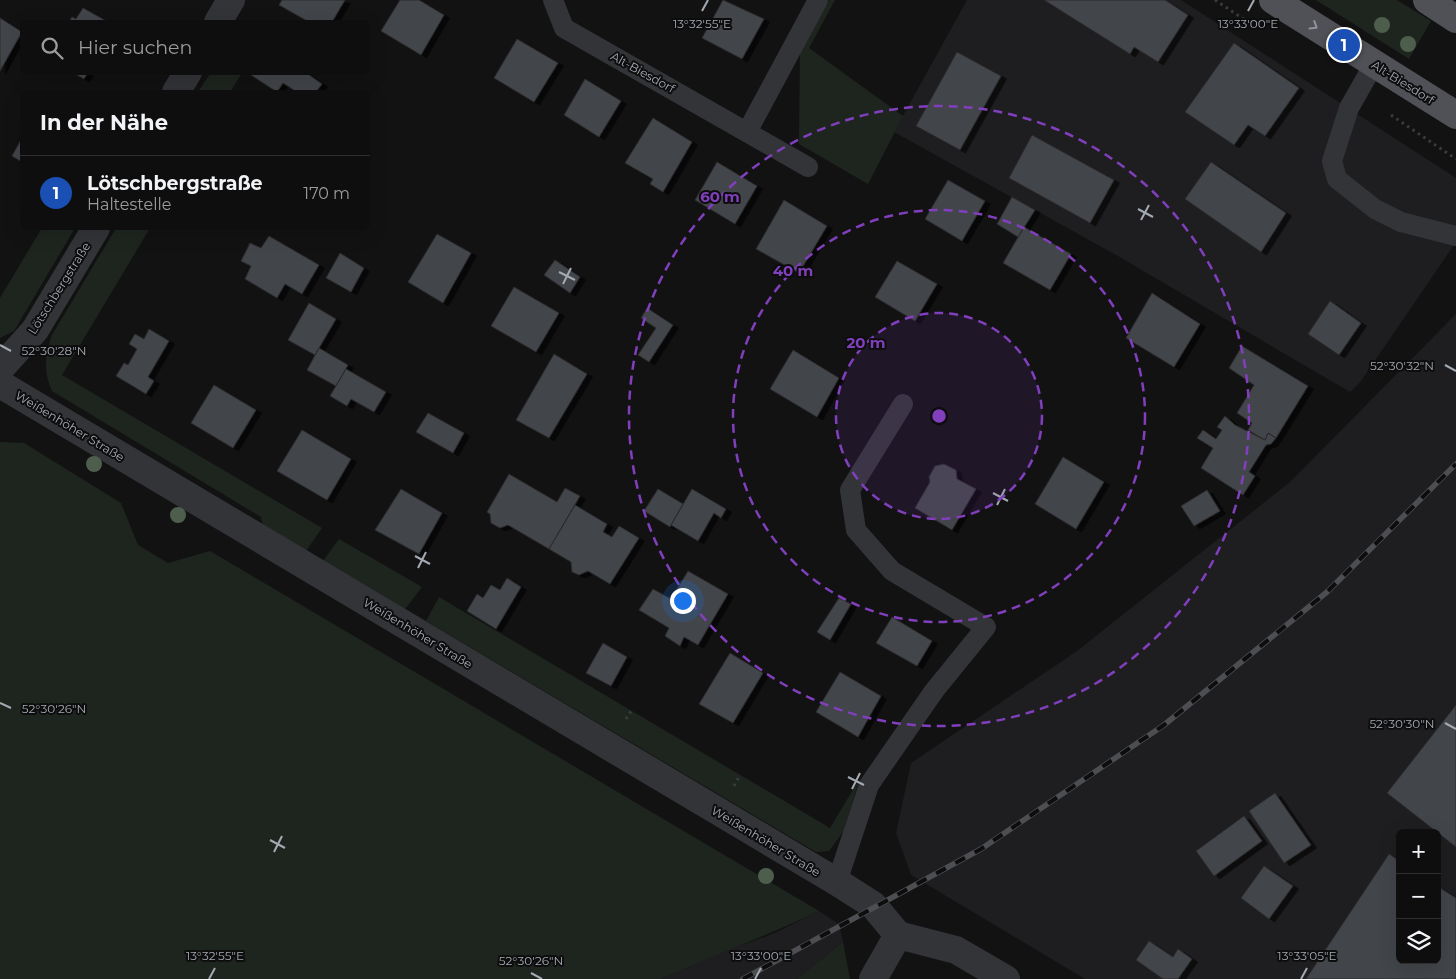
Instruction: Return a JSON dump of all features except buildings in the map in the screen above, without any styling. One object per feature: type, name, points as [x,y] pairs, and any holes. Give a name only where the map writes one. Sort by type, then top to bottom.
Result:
[{"type":"main road","name":"Alt-Biesdorf","points":[[1273,0],[1374,64],[1454,111]]},
{"type":"main road","points":[[1427,0],[1456,19]]},
{"type":"street","points":[[219,20],[231,0]]},
{"type":"street","points":[[177,90],[186,75]]},
{"type":"street","name":"Lötschbergstraße","points":[[0,369],[35,330],[95,230]]},
{"type":"street","name":"Weißenhöher Straße","points":[[0,384],[837,882],[873,905],[898,935]]},
{"type":"street","points":[[873,979],[898,935],[956,950],[1006,979]]},
{"type":"lane","name":"Alt-Biesdorf","points":[[553,0],[564,28],[808,167]]},
{"type":"lane","points":[[747,132],[818,0]]},
{"type":"lane","points":[[1374,64],[1349,108],[1332,161],[1337,179],[1375,208],[1401,222],[1456,236]]},
{"type":"lane","name":"Weißenhöher Straße","points":[[837,882],[869,784],[934,691],[986,627],[892,571],[856,530],[850,490],[903,404]]},
{"type":"shaded area","points":[[829,0],[835,0],[809,48],[903,116],[868,184],[799,144],[800,52]]},
{"type":"shaded area","points":[[967,0],[1181,0],[1456,178],[1456,242],[1361,381],[1350,392],[1116,255],[894,132]]},
{"type":"shaded area","points":[[1316,0],[1397,0],[1431,21],[1409,59]]},
{"type":"shaded area","points":[[209,75],[241,75],[231,90],[199,90]]},
{"type":"shaded area","points":[[41,230],[74,230],[14,331],[0,338],[0,298]]},
{"type":"shaded area","points":[[115,230],[149,230],[62,375],[322,528],[306,551],[263,526],[261,517],[52,391],[47,377],[46,363],[52,335]]},
{"type":"shaded area","points":[[1456,314],[1456,979],[1085,979],[911,875],[896,833],[911,763],[1077,651],[1290,482]]},
{"type":"shaded area","points":[[0,442],[24,443],[121,503],[138,545],[168,563],[210,551],[819,911],[661,979],[0,979]]},
{"type":"shaded area","points":[[339,539],[422,587],[405,609],[323,561]]},
{"type":"shaded area","points":[[439,597],[830,828],[860,778],[843,832],[829,851],[816,852],[426,621]]},
{"type":"shaded area","points":[[819,911],[839,924],[843,942],[797,979],[661,979],[717,954],[775,933]]},
{"type":"shaded area","points":[[843,942],[850,979],[797,979]]},
{"type":"railway","points":[[743,979],[981,849],[1164,725],[1327,592],[1456,464]]},
{"type":"place","name":"Lötschbergstraße","points":[[1344,45]]}]
